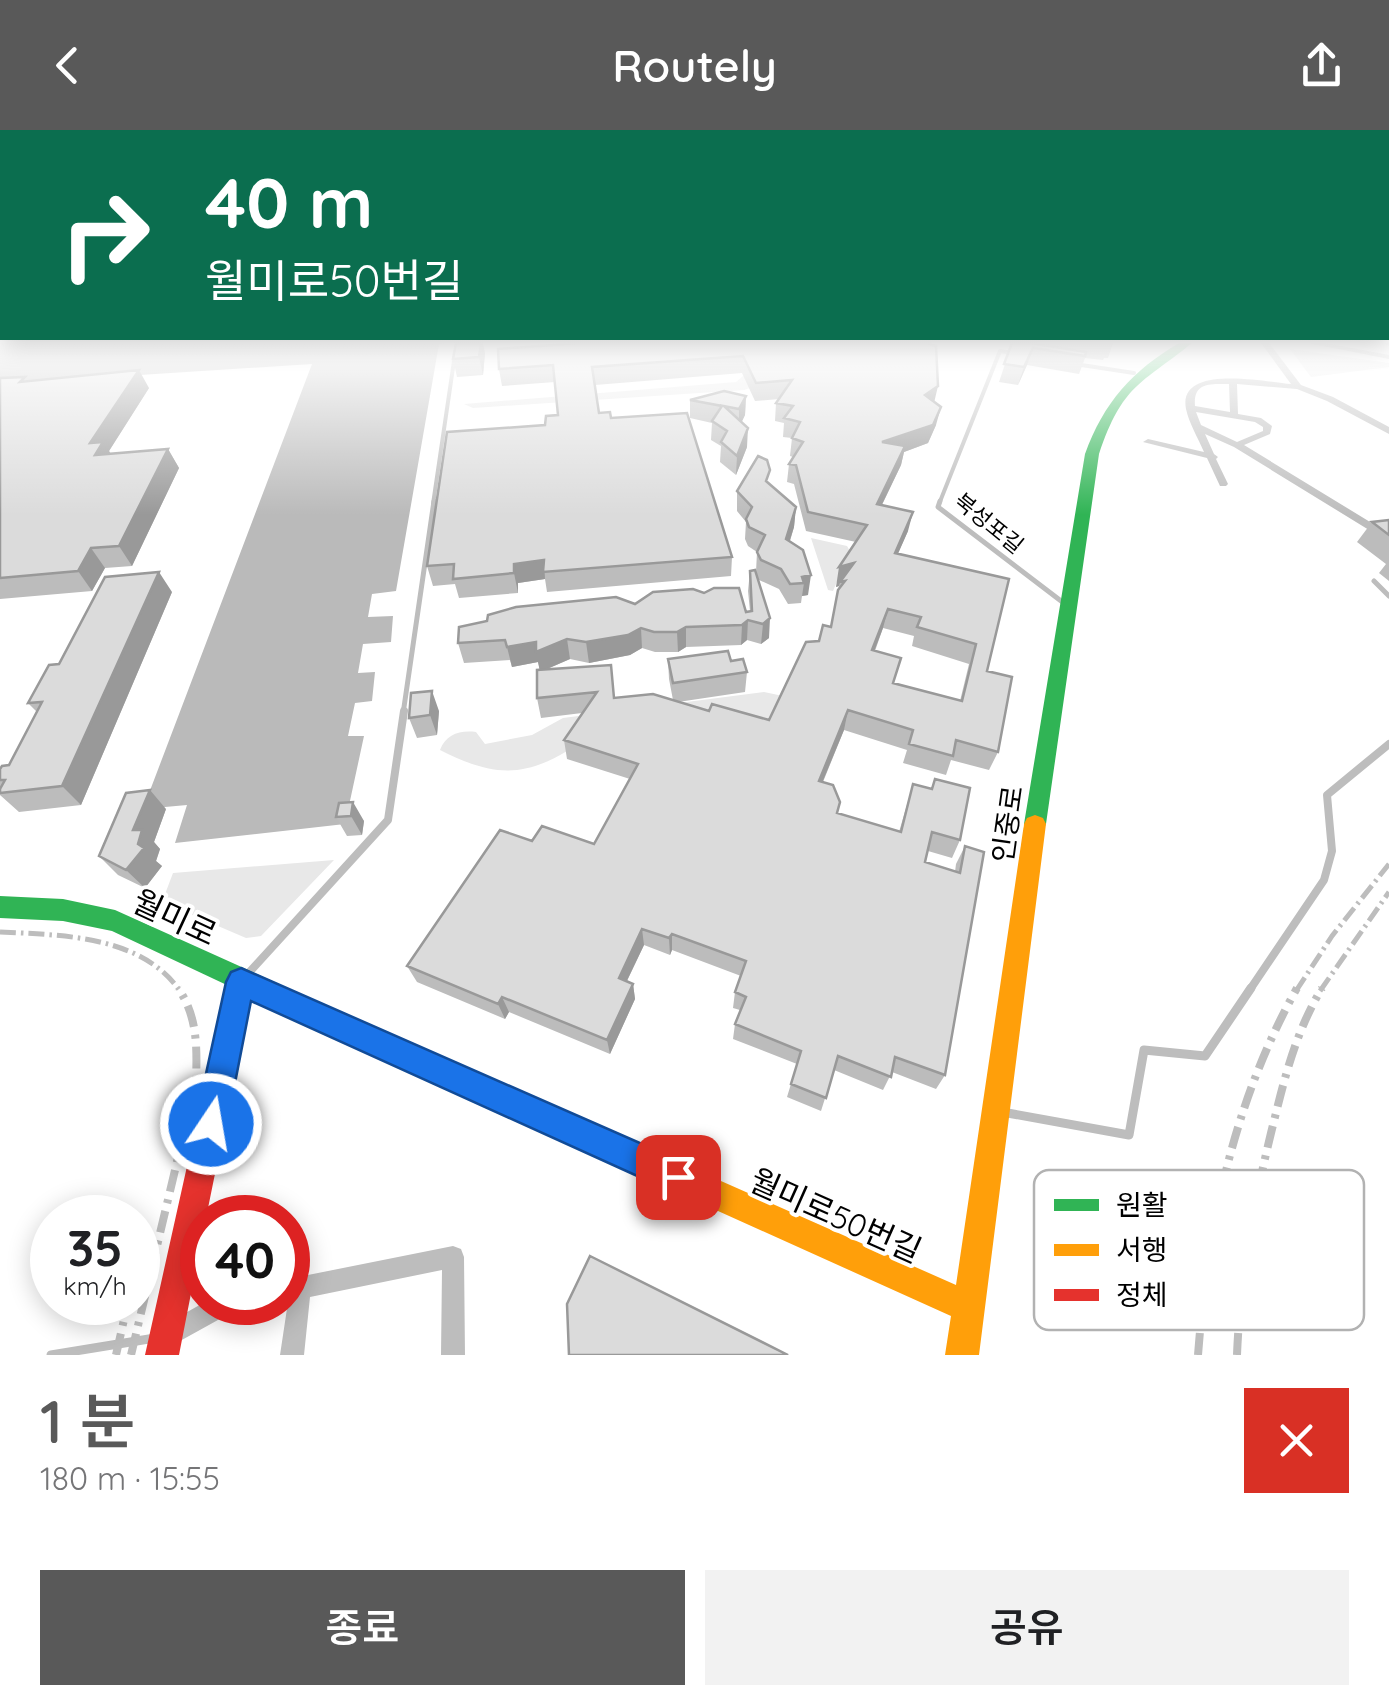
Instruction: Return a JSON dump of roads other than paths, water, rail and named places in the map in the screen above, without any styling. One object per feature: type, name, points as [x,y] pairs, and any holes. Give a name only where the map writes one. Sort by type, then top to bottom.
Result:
[{"type":"main road","name":"인중로","points":[[962,1355],[1066,604],[1092,454],[1103,413],[1113,400]]},
{"type":"main road","name":"월미로","points":[[0,907],[64,910],[115,920],[241,982]]},
{"type":"main road","name":"월미로50번길","points":[[241,982],[969,1306]]},
{"type":"main road","points":[[164,1346],[241,982]]},
{"type":"street","points":[[1189,400],[1223,484]]},
{"type":"street","points":[[1233,400],[1234,416]]},
{"type":"street","points":[[1332,400],[1389,431]]},
{"type":"street","points":[[1190,408],[1268,426],[1268,432],[1237,445]]},
{"type":"street","points":[[1197,427],[1237,445],[1373,528],[1389,526]]},
{"type":"street","points":[[1148,442],[1213,457]]},
{"type":"street","points":[[310,1286],[452,1257],[453,1355]]},
{"type":"street","points":[[164,1346],[195,1325]]},
{"type":"street","points":[[292,1355],[293,1325]]},
{"type":"lane","points":[[241,982],[388,820],[448,400]]},
{"type":"lane","name":"북성포길","points":[[980,400],[938,508],[1066,604]]},
{"type":"lane","points":[[1374,581],[1389,596]]},
{"type":"lane","points":[[996,1111],[1130,1135],[1144,1050],[1205,1056],[1324,880],[1332,852],[1327,795],[1389,744]]},
{"type":"lane","points":[[51,1355],[164,1346]]},
{"type":"railway","points":[[1296,991],[1332,936],[1389,864]]},
{"type":"railway","points":[[1322,988],[1389,892]]},
{"type":"railway","points":[[0,932],[73,937],[122,949],[164,973],[180,991]]},
{"type":"railway","points":[[1226,1170],[1256,1076],[1297,988]]},
{"type":"railway","points":[[1262,1170],[1291,1059],[1322,988]]},
{"type":"railway","points":[[131,1355],[196,1082],[193,1022],[180,991]]},
{"type":"railway","points":[[116,1355],[123,1325]]},
{"type":"railway","points":[[1198,1355],[1200,1330]]},
{"type":"railway","points":[[1237,1355],[1239,1330]]}]
